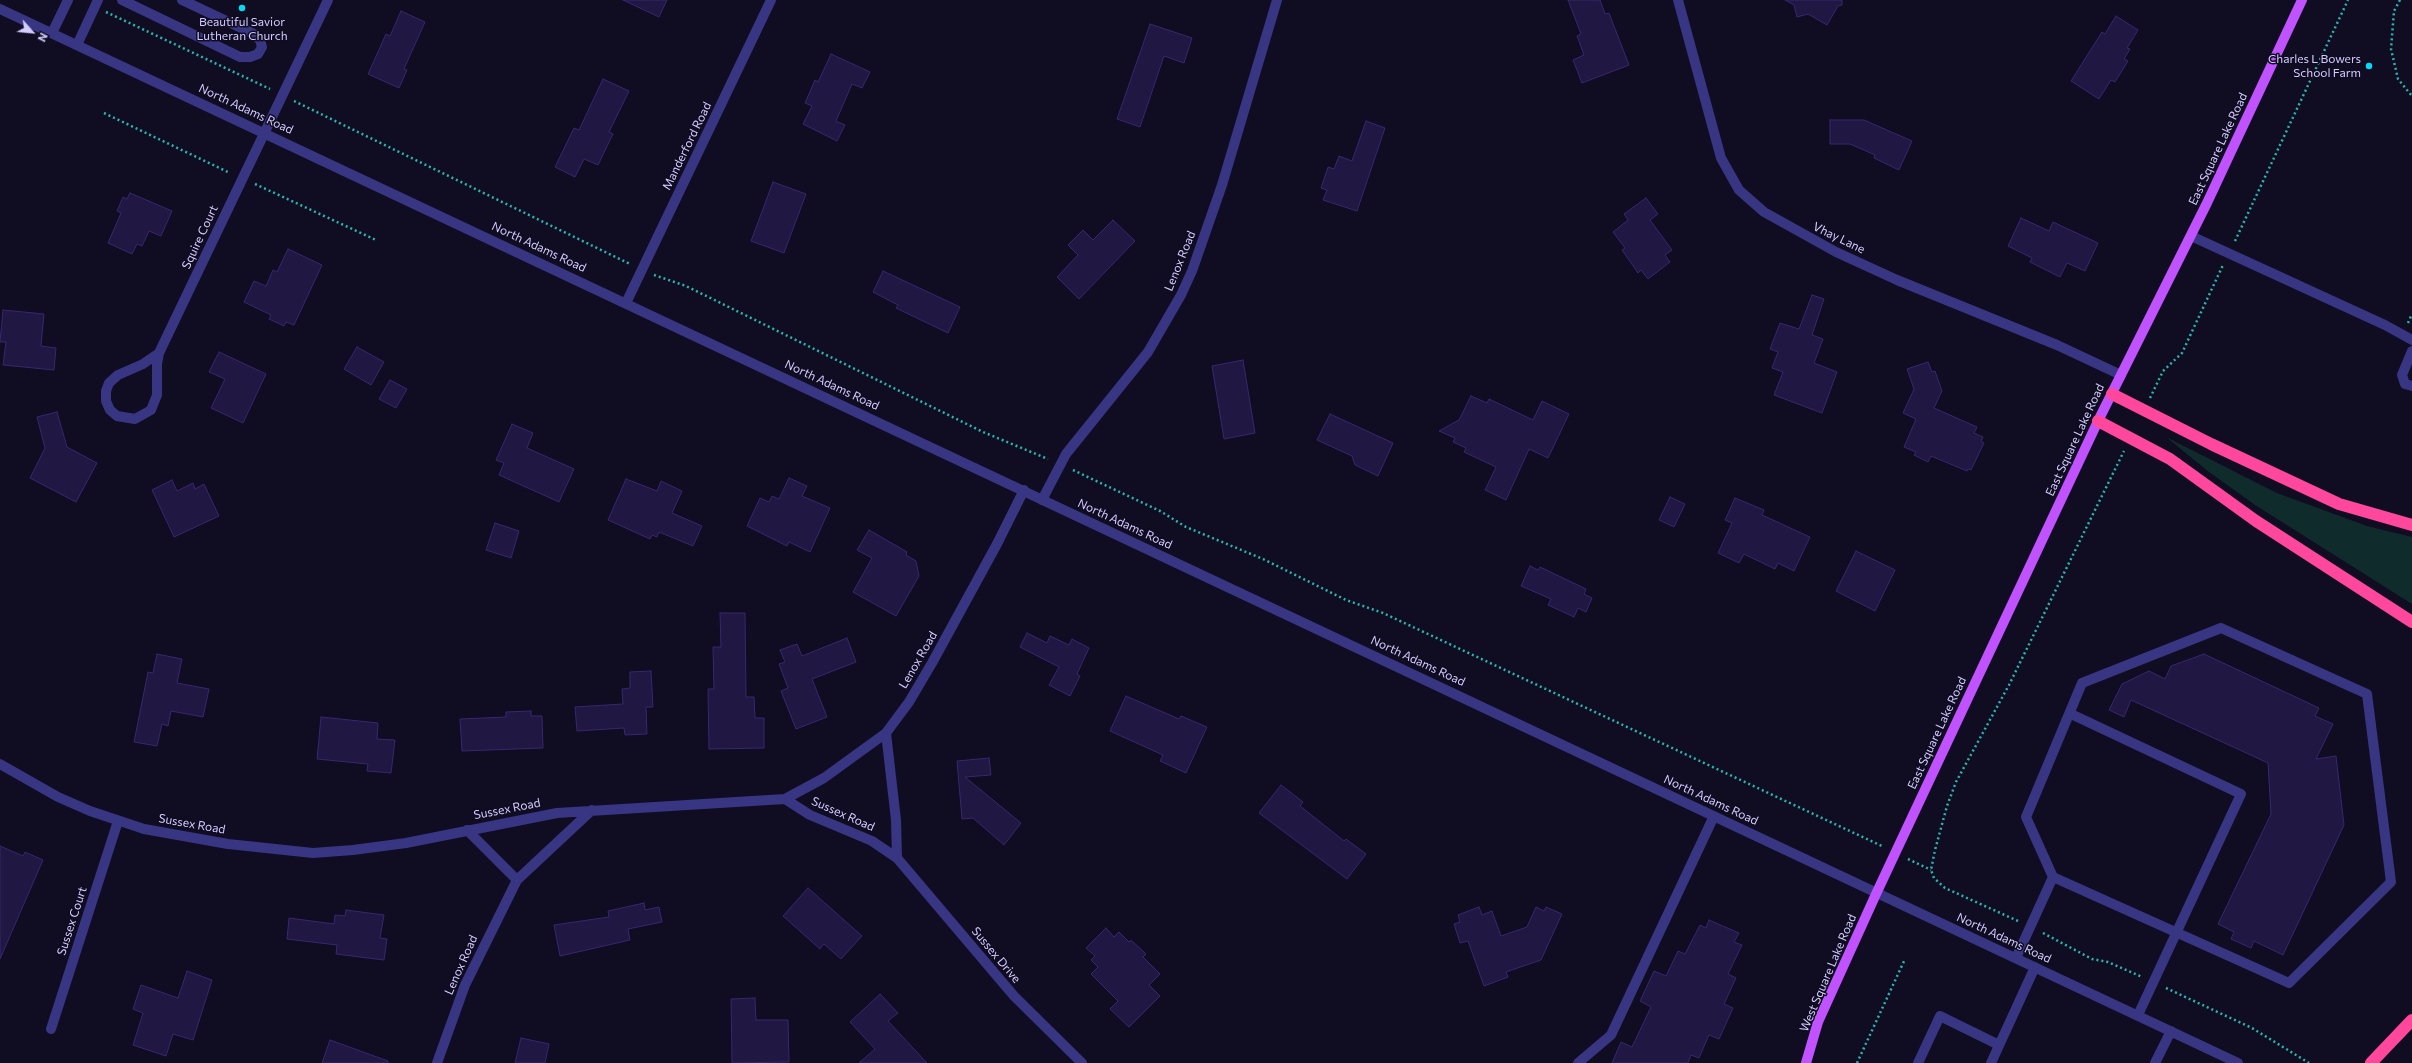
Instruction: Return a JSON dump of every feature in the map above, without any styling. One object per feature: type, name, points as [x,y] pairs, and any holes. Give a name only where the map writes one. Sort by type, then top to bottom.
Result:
[{"type":"highway","points":[[2112,394],[2211,444],[2339,504],[2412,525]]},
{"type":"highway","points":[[2098,421],[2170,459],[2256,521],[2412,622]]},
{"type":"highway","points":[[2371,1063],[2412,1020]]},
{"type":"main road","name":"East Square Lake Road","points":[[1876,894],[2098,421],[2191,236],[2302,0]]},
{"type":"main road","name":"West Square Lake Road","points":[[1806,1063],[1818,1022],[1876,894]]},
{"type":"street","points":[[52,34],[68,0]]},
{"type":"street","points":[[77,45],[98,0]]},
{"type":"street","points":[[122,0],[240,57],[250,58],[258,54],[262,47],[260,40],[254,34],[182,0]]},
{"type":"street","name":"Squire Court","points":[[160,352],[143,364],[118,375],[109,383],[106,391],[106,401],[110,410],[117,416],[135,419],[151,410],[157,395],[156,364],[160,352],[328,0]]},
{"type":"street","name":"Manderford Road","points":[[626,303],[771,0]]},
{"type":"street","name":"Lenox Road","points":[[1042,500],[1066,454],[1148,352],[1181,295],[1218,198],[1278,0]]},
{"type":"street","name":"Vhay Lane","points":[[1678,0],[1721,158],[1739,190],[1764,212],[1803,235],[1863,264],[1929,294],[2057,345],[2121,375]]},
{"type":"street","name":"North Adams Road","points":[[0,9],[1024,490],[1042,500],[1714,816],[1876,894],[2016,958],[2238,1063]]},
{"type":"street","points":[[2191,236],[2386,325],[2412,340]]},
{"type":"street","points":[[2412,351],[2402,375],[2405,384],[2412,386]]},
{"type":"street","name":"Lenox Road","points":[[785,800],[824,778],[886,733],[909,702],[932,663],[997,544],[1024,490]]},
{"type":"street","points":[[2220,628],[2367,694],[2392,882],[2289,983],[2053,877],[2026,817],[2070,714],[2082,683],[2220,628]]},
{"type":"street","points":[[2070,714],[2241,794],[2178,933],[2138,1015]]},
{"type":"street","points":[[886,733],[896,820],[897,858]]},
{"type":"street","name":"Sussex Road","points":[[0,764],[58,797],[118,821],[144,829],[228,844],[313,853],[353,850],[406,842],[517,819],[592,810],[785,800],[810,815],[872,841],[897,858]]},
{"type":"street","name":"Lenox Road","points":[[437,1063],[465,986],[517,880],[592,810]]},
{"type":"street","points":[[1578,1063],[1611,1035],[1714,816]]},
{"type":"street","name":"Sussex Court","points":[[51,1029],[118,821]]},
{"type":"street","points":[[467,830],[517,880]]},
{"type":"street","name":"Sussex Drive","points":[[897,858],[1009,990],[1082,1063]]},
{"type":"street","points":[[2016,958],[2053,877]]},
{"type":"street","points":[[1991,1063],[2035,967]]},
{"type":"street","points":[[1918,1063],[1940,1016],[1999,1045]]},
{"type":"street","points":[[2155,1063],[2171,1031]]},
{"type":"path","points":[[2163,371],[2182,353],[2348,0]]},
{"type":"path","points":[[2400,0],[2394,11],[2392,49],[2398,79],[2412,96]]},
{"type":"path","points":[[102,10],[273,90]]},
{"type":"path","points":[[296,102],[629,263]]},
{"type":"path","points":[[657,277],[686,286],[983,432],[1046,458]]},
{"type":"path","points":[[1074,470],[1160,511],[1186,527],[1263,559],[1346,600],[1383,613],[1868,840]]},
{"type":"path","points":[[2110,478],[2009,684],[1956,782],[1941,825],[1931,870],[1934,878],[1945,888],[2031,927],[2092,959],[2108,962],[2252,1028],[2309,1063]]},
{"type":"path","points":[[1922,865],[1931,870]]},
{"type":"path","points":[[1856,1063],[1904,959]]},
{"type":"green space","points":[[2166,437],[2277,493],[2367,526],[2412,537],[2412,604],[2255,505],[2209,472]]},
{"type":"building","points":[[623,0],[667,0],[659,17]]},
{"type":"building","points":[[1568,0],[1600,0],[1605,14],[1609,13],[1629,65],[1582,83],[1573,60],[1584,55],[1577,36],[1581,34]]},
{"type":"building","points":[[1785,0],[1842,0],[1842,5],[1838,6],[1827,25],[1808,14],[1797,17],[1794,5]]},
{"type":"building","points":[[401,11],[425,22],[404,69],[407,70],[399,88],[368,74],[386,34],[390,36]]},
{"type":"building","points":[[2116,16],[2138,30],[2127,48],[2130,49],[2124,59],[2128,61],[2115,82],[2111,80],[2099,99],[2071,81],[2102,32],[2105,34]]},
{"type":"building","points":[[1150,24],[1192,38],[1184,63],[1164,56],[1140,127],[1117,119]]},
{"type":"building","points":[[831,54],[870,72],[862,88],[852,84],[836,121],[845,125],[837,141],[803,124],[812,106],[805,103],[815,80],[818,82]]},
{"type":"building","points":[[603,79],[629,91],[609,132],[613,134],[598,165],[584,159],[575,177],[555,167],[574,128],[579,130]]},
{"type":"building","points":[[1830,120],[1864,120],[1912,141],[1899,170],[1874,158],[1875,155],[1850,144],[1830,144]]},
{"type":"building","points":[[1366,121],[1385,128],[1357,211],[1323,200],[1327,190],[1321,188],[1328,167],[1334,169],[1339,156],[1352,161]]},
{"type":"building","points":[[773,182],[806,194],[784,253],[751,241]]},
{"type":"building","points":[[130,193],[172,211],[161,236],[149,231],[142,246],[137,244],[132,254],[108,243],[121,213],[117,211],[123,197],[127,199]]},
{"type":"building","points":[[1646,198],[1658,214],[1650,220],[1672,250],[1665,255],[1670,262],[1648,279],[1641,270],[1638,273],[1622,250],[1625,248],[1613,232],[1628,220],[1624,214]]},
{"type":"building","points":[[2021,218],[2049,231],[2053,222],[2098,243],[2085,271],[2067,263],[2060,277],[2030,262],[2032,258],[2008,246]]},
{"type":"building","points":[[1113,220],[1135,241],[1079,299],[1057,277],[1078,255],[1068,245],[1083,230],[1093,240]]},
{"type":"building","points":[[288,249],[322,265],[294,325],[286,322],[284,326],[269,319],[271,315],[244,302],[254,281],[266,286],[273,270],[277,272]]},
{"type":"building","points":[[883,271],[960,307],[948,333],[896,308],[898,305],[873,292]]},
{"type":"building","points":[[1812,295],[1824,299],[1812,335],[1823,339],[1814,363],[1837,372],[1822,413],[1774,395],[1783,372],[1772,368],[1778,352],[1770,349],[1780,323],[1799,329]]},
{"type":"building","points":[[3,310],[44,314],[41,346],[56,348],[54,370],[3,365],[6,342],[0,342]]},
{"type":"building","points":[[357,347],[384,362],[371,385],[344,369]]},
{"type":"building","points":[[219,352],[266,374],[243,423],[211,408],[225,379],[209,372]]},
{"type":"building","points":[[1243,360],[1255,433],[1224,439],[1212,366]]},
{"type":"building","points":[[1928,362],[1932,372],[1935,371],[1942,391],[1934,408],[1977,427],[1974,433],[1983,437],[1981,441],[1984,443],[1971,470],[1968,469],[1967,471],[1931,456],[1928,462],[1914,455],[1916,452],[1904,447],[1916,419],[1903,413],[1914,389],[1907,369]]},
{"type":"building","points":[[390,380],[407,389],[396,408],[379,399]]},
{"type":"building","points":[[1471,396],[1487,403],[1489,399],[1533,420],[1542,401],[1569,414],[1548,458],[1529,449],[1506,500],[1485,490],[1496,467],[1464,452],[1466,448],[1453,442],[1455,438],[1439,431],[1459,420]]},
{"type":"building","points":[[57,412],[67,447],[97,463],[76,502],[30,478],[45,448],[37,417]]},
{"type":"building","points":[[1330,414],[1393,443],[1378,476],[1355,465],[1352,456],[1317,440]]},
{"type":"building","points":[[512,424],[533,433],[527,448],[574,469],[559,502],[499,475],[504,463],[496,460]]},
{"type":"building","points":[[789,478],[807,486],[802,496],[830,508],[810,552],[789,542],[787,546],[747,526],[760,498],[769,502],[772,496],[779,499]]},
{"type":"building","points":[[626,479],[657,491],[661,481],[682,491],[672,513],[702,526],[693,546],[659,532],[657,537],[652,535],[650,539],[608,520]]},
{"type":"building","points":[[172,480],[177,491],[193,483],[195,489],[204,484],[219,516],[174,537],[152,490]]},
{"type":"building","points":[[1670,497],[1685,504],[1674,527],[1659,520]]},
{"type":"building","points":[[1735,498],[1764,510],[1762,515],[1810,537],[1794,571],[1778,563],[1775,569],[1744,554],[1739,563],[1718,553],[1732,523],[1725,520]]},
{"type":"building","points":[[495,523],[519,531],[511,558],[486,550]]},
{"type":"building","points":[[869,530],[907,552],[906,555],[916,561],[919,576],[896,616],[853,592],[872,558],[857,550]]},
{"type":"building","points":[[1856,551],[1895,570],[1875,611],[1836,591]]},
{"type":"building","points":[[1530,566],[1538,570],[1540,567],[1586,589],[1584,594],[1592,598],[1586,612],[1578,608],[1574,617],[1548,605],[1551,599],[1521,586]]},
{"type":"building","points":[[720,613],[745,613],[746,697],[754,697],[755,718],[764,718],[764,748],[709,749],[708,689],[714,689],[713,647],[721,647]]},
{"type":"building","points":[[1027,633],[1047,643],[1050,636],[1069,645],[1072,639],[1089,648],[1077,674],[1080,676],[1070,696],[1049,685],[1059,667],[1020,647]]},
{"type":"building","points":[[847,638],[856,662],[812,679],[827,717],[796,729],[781,691],[788,688],[779,664],[785,662],[780,650],[797,644],[802,656]]},
{"type":"building","points":[[157,654],[182,659],[177,683],[209,689],[203,717],[171,711],[168,726],[162,724],[157,746],[134,742],[148,672],[153,673]]},
{"type":"building","points":[[2204,654],[2319,708],[2315,716],[2333,724],[2316,759],[2336,756],[2344,825],[2283,955],[2254,941],[2251,948],[2231,939],[2234,932],[2218,924],[2271,814],[2268,763],[2131,700],[2124,717],[2109,710],[2122,684],[2149,671],[2165,679],[2171,666]]},
{"type":"building","points":[[651,671],[653,707],[646,707],[647,734],[625,735],[624,728],[577,731],[575,707],[623,704],[622,689],[630,688],[630,672]]},
{"type":"building","points":[[1126,696],[1179,719],[1181,716],[1207,727],[1186,773],[1160,761],[1163,755],[1110,731]]},
{"type":"building","points":[[531,711],[531,716],[542,716],[543,748],[462,751],[460,719],[506,717],[506,712]]},
{"type":"building","points":[[321,717],[378,723],[377,739],[395,740],[391,773],[367,771],[368,764],[317,759]]},
{"type":"building","points":[[989,758],[991,775],[965,777],[1021,823],[1004,845],[973,818],[962,819],[957,761]]},
{"type":"building","points":[[1281,785],[1303,802],[1300,806],[1344,841],[1346,839],[1366,854],[1347,879],[1259,813]]},
{"type":"building","points":[[0,846],[23,856],[25,852],[43,860],[0,959]]},
{"type":"building","points":[[808,888],[862,936],[841,959],[824,944],[820,949],[783,916]]},
{"type":"building","points":[[644,903],[645,910],[659,907],[662,922],[628,929],[630,940],[560,956],[554,925],[609,917],[608,911]]},
{"type":"building","points":[[1479,907],[1482,915],[1492,911],[1501,936],[1527,927],[1536,907],[1544,911],[1546,907],[1562,914],[1541,960],[1506,972],[1508,977],[1484,986],[1468,941],[1460,943],[1454,924],[1460,922],[1458,915]]},
{"type":"building","points":[[346,910],[384,915],[380,938],[387,939],[384,960],[336,954],[337,945],[287,939],[289,918],[334,924],[335,915],[345,916]]},
{"type":"building","points":[[1709,920],[1739,933],[1734,942],[1742,945],[1728,974],[1736,978],[1724,1004],[1733,1008],[1719,1039],[1709,1035],[1699,1058],[1691,1055],[1688,1063],[1612,1063],[1621,1042],[1632,1047],[1651,1007],[1640,1001],[1654,971],[1666,976],[1678,951],[1685,954],[1700,925],[1706,928]]},
{"type":"building","points":[[1106,928],[1114,937],[1119,932],[1129,942],[1131,940],[1146,954],[1143,957],[1160,974],[1149,985],[1160,996],[1129,1027],[1110,1009],[1118,1001],[1091,974],[1098,967],[1091,960],[1095,956],[1086,948]]},
{"type":"building","points":[[187,971],[212,980],[193,1040],[173,1034],[166,1056],[133,1045],[143,1013],[133,1009],[141,985],[178,998]]},
{"type":"building","points":[[880,994],[898,1013],[888,1021],[927,1063],[859,1063],[875,1049],[850,1022]]},
{"type":"building","points":[[755,998],[756,1020],[788,1020],[789,1062],[732,1063],[731,999]]},
{"type":"building","points":[[521,1038],[549,1044],[545,1063],[515,1063]]},
{"type":"building","points":[[330,1040],[388,1061],[388,1063],[322,1063]]},
{"type":"place","name":"Beautiful Savior Lutheran Church","points":[[242,8]]},
{"type":"place","name":"Charles L Bowers School Farm","points":[[2369,66]]}]
